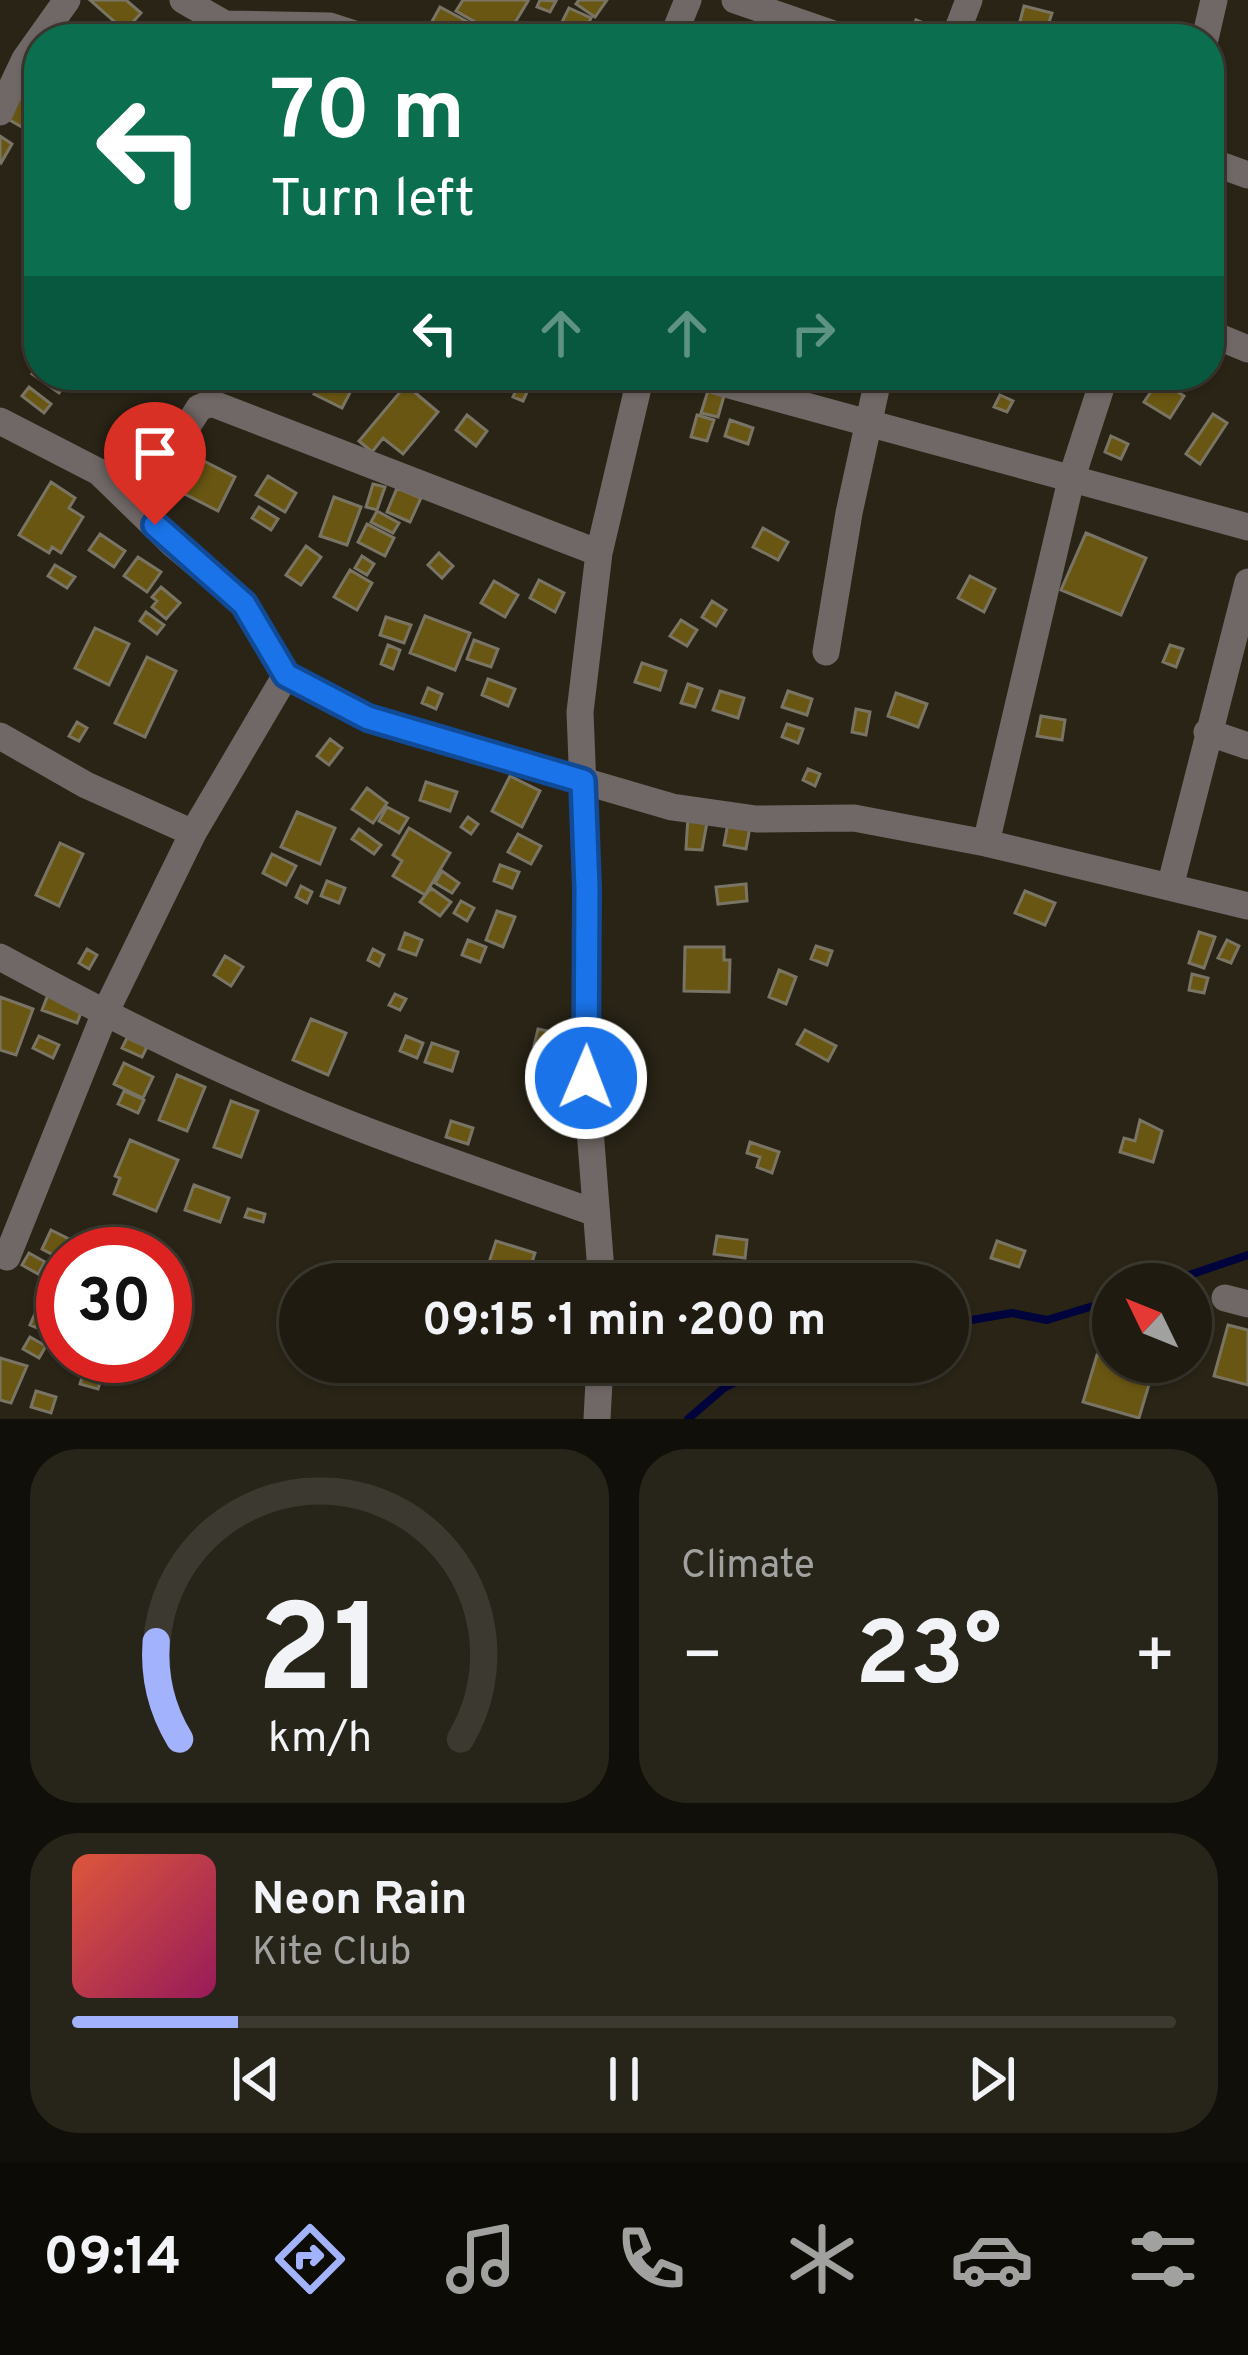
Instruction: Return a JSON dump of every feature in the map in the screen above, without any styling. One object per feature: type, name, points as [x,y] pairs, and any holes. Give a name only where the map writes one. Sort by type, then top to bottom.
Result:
[{"type":"street","points":[[183,0],[213,24]]},
{"type":"street","points":[[736,0],[805,24]]},
{"type":"street","points":[[259,24],[308,13]]},
{"type":"street","points":[[0,112],[24,61]]},
{"type":"street","points":[[600,1263],[586,1078],[587,888],[580,712],[598,554],[637,390]]},
{"type":"street","points":[[750,390],[1248,526]]},
{"type":"street","points":[[826,652],[876,390]]},
{"type":"street","points":[[986,843],[1071,481],[1100,390]]},
{"type":"street","points":[[136,506],[200,408],[212,404],[598,554]]},
{"type":"street","points":[[0,421],[99,472],[173,545],[244,604],[286,675],[368,718],[672,807],[756,819],[854,818],[986,843],[1248,906]]},
{"type":"street","points":[[1170,887],[1248,582]]},
{"type":"street","points":[[7,1257],[105,1013],[193,833],[286,675]]},
{"type":"street","points":[[1207,732],[1248,746]]},
{"type":"street","points":[[0,736],[86,785],[193,833]]},
{"type":"street","points":[[0,957],[256,1085],[434,1156],[596,1213]]},
{"type":"street","points":[[597,1419],[599,1383]]},
{"type":"building","points":[[90,0],[126,0],[141,13],[131,24],[117,24]]},
{"type":"building","points":[[463,0],[528,1],[514,24],[479,24],[456,11]]},
{"type":"building","points":[[540,0],[556,1],[550,12],[537,7]]},
{"type":"building","points":[[607,0],[595,17],[576,4]]},
{"type":"building","points":[[1024,6],[1052,13],[1049,24],[1019,24]]},
{"type":"building","points":[[440,7],[468,22],[467,24],[431,24]]},
{"type":"building","points":[[569,8],[591,18],[588,24],[562,22]]},
{"type":"building","points":[[24,76],[24,128],[1,115]]},
{"type":"building","points":[[0,136],[12,144],[1,163],[0,162]]},
{"type":"building","points":[[33,390],[51,404],[44,413],[22,396]]},
{"type":"building","points":[[316,390],[351,390],[342,408],[314,394]]},
{"type":"building","points":[[402,390],[412,390],[438,412],[403,454],[383,438],[372,452],[359,441]]},
{"type":"building","points":[[516,390],[528,390],[523,401],[513,397]]},
{"type":"building","points":[[1152,390],[1175,390],[1184,396],[1170,418],[1144,402]]},
{"type":"building","points":[[708,391],[724,396],[718,417],[701,413]]},
{"type":"building","points":[[1000,395],[1013,401],[1007,412],[994,407]]},
{"type":"building","points":[[134,413],[152,427],[138,446],[120,432]]},
{"type":"building","points":[[1213,414],[1227,423],[1200,464],[1186,454]]},
{"type":"building","points":[[467,415],[487,431],[476,446],[456,430]]},
{"type":"building","points":[[697,415],[714,420],[707,441],[691,437]]},
{"type":"building","points":[[730,420],[753,428],[748,444],[725,436]]},
{"type":"building","points":[[1111,436],[1128,444],[1121,459],[1105,452]]},
{"type":"building","points":[[198,458],[235,477],[218,511],[181,492]]},
{"type":"building","points":[[268,476],[296,493],[285,512],[256,495]]},
{"type":"building","points":[[51,482],[75,498],[69,508],[83,517],[61,553],[52,547],[49,553],[19,535]]},
{"type":"building","points":[[373,484],[385,487],[377,510],[366,507]]},
{"type":"building","points":[[397,488],[421,498],[410,522],[387,512]]},
{"type":"building","points":[[334,497],[361,507],[347,545],[320,536]]},
{"type":"building","points":[[259,507],[278,519],[271,530],[252,518]]},
{"type":"building","points":[[377,511],[399,523],[393,533],[371,522]]},
{"type":"building","points":[[367,524],[394,538],[385,556],[358,542]]},
{"type":"building","points":[[763,528],[788,542],[778,560],[753,547]]},
{"type":"building","points":[[1086,533],[1146,558],[1121,615],[1061,590]]},
{"type":"building","points":[[100,534],[125,551],[114,567],[89,550]]},
{"type":"building","points":[[306,546],[321,557],[301,585],[286,575]]},
{"type":"building","points":[[439,553],[453,566],[442,578],[428,565]]},
{"type":"building","points":[[362,556],[374,564],[367,575],[355,568]]},
{"type":"building","points":[[138,557],[161,572],[147,592],[124,576]]},
{"type":"building","points":[[55,565],[75,577],[67,588],[48,576]]},
{"type":"building","points":[[350,570],[372,583],[357,610],[334,597]]},
{"type":"building","points":[[970,576],[995,589],[984,612],[958,598]]},
{"type":"building","points":[[539,580],[564,593],[555,612],[530,598]]},
{"type":"building","points":[[494,581],[518,595],[505,617],[481,603]]},
{"type":"building","points":[[161,587],[180,603],[166,619],[152,607],[157,601],[152,597]]},
{"type":"building","points":[[712,601],[726,610],[716,626],[702,617]]},
{"type":"building","points":[[146,612],[164,625],[157,634],[140,621]]},
{"type":"building","points":[[425,616],[470,633],[455,670],[410,653]]},
{"type":"building","points":[[386,617],[411,625],[404,643],[380,635]]},
{"type":"building","points":[[681,620],[697,630],[687,646],[670,636]]},
{"type":"building","points":[[95,628],[129,644],[109,685],[75,668]]},
{"type":"building","points":[[474,640],[498,649],[491,667],[467,659]]},
{"type":"building","points":[[388,645],[400,650],[393,669],[381,664]]},
{"type":"building","points":[[1170,645],[1183,649],[1176,667],[1163,662]]},
{"type":"building","points":[[147,657],[176,671],[145,737],[115,723]]},
{"type":"building","points":[[642,663],[666,671],[660,690],[635,682]]},
{"type":"building","points":[[488,679],[515,689],[508,706],[482,695]]},
{"type":"building","points":[[688,684],[702,689],[695,707],[681,703]]},
{"type":"building","points":[[428,688],[442,694],[436,709],[422,703]]},
{"type":"building","points":[[720,691],[744,698],[738,718],[713,710]]},
{"type":"building","points":[[788,691],[812,699],[807,715],[782,707]]},
{"type":"building","points":[[896,693],[927,704],[918,727],[888,716]]},
{"type":"building","points":[[856,709],[870,712],[866,735],[852,732]]},
{"type":"building","points":[[1041,716],[1065,720],[1062,740],[1037,736]]},
{"type":"building","points":[[77,722],[87,728],[79,741],[69,736]]},
{"type":"building","points":[[787,724],[803,729],[798,743],[782,737]]},
{"type":"building","points":[[330,739],[342,748],[329,765],[317,756]]},
{"type":"building","points":[[808,769],[820,774],[815,786],[803,780]]},
{"type":"building","points":[[510,776],[540,791],[522,827],[492,811]]},
{"type":"building","points":[[426,782],[457,792],[450,811],[420,800]]},
{"type":"building","points":[[367,788],[387,803],[373,823],[352,809]]},
{"type":"building","points":[[387,807],[408,818],[399,833],[379,821]]},
{"type":"building","points":[[297,812],[335,828],[320,864],[281,847]]},
{"type":"building","points":[[688,816],[708,817],[702,850],[686,849]]},
{"type":"building","points":[[468,817],[478,824],[471,834],[461,827]]},
{"type":"building","points":[[728,823],[750,827],[746,849],[724,845]]},
{"type":"building","points":[[409,828],[450,853],[425,895],[393,876],[402,861],[393,855]]},
{"type":"building","points":[[359,829],[381,845],[374,854],[352,839]]},
{"type":"building","points":[[518,834],[541,846],[531,864],[508,852]]},
{"type":"building","points":[[60,843],[83,854],[59,906],[36,895]]},
{"type":"building","points":[[272,854],[296,866],[286,885],[263,873]]},
{"type":"building","points":[[500,865],[519,872],[512,888],[494,881]]},
{"type":"building","points":[[442,871],[459,883],[452,893],[435,883]]},
{"type":"building","points":[[327,881],[345,888],[339,903],[321,896]]},
{"type":"building","points":[[746,884],[747,901],[718,904],[716,887]]},
{"type":"building","points":[[301,886],[312,892],[307,903],[296,897]]},
{"type":"building","points":[[431,888],[451,902],[440,916],[420,902]]},
{"type":"building","points":[[1025,891],[1055,903],[1045,925],[1015,913]]},
{"type":"building","points":[[461,901],[474,908],[467,921],[454,913]]},
{"type":"building","points":[[497,911],[515,917],[503,947],[486,940]]},
{"type":"building","points":[[1199,932],[1215,937],[1204,968],[1189,963]]},
{"type":"building","points":[[405,933],[422,940],[416,955],[399,949]]},
{"type":"building","points":[[468,940],[486,947],[480,962],[462,955]]},
{"type":"building","points":[[1227,940],[1239,946],[1231,963],[1218,958]]},
{"type":"building","points":[[816,946],[832,951],[827,965],[811,959]]},
{"type":"building","points":[[685,947],[724,947],[724,960],[730,960],[729,992],[684,991]]},
{"type":"building","points":[[87,949],[97,955],[89,969],[79,963]]},
{"type":"building","points":[[373,949],[384,955],[379,966],[368,960]]},
{"type":"building","points":[[225,956],[243,967],[231,986],[214,975]]},
{"type":"building","points":[[779,970],[796,977],[786,1004],[769,997]]},
{"type":"building","points":[[1192,974],[1208,978],[1204,993],[1189,990]]},
{"type":"building","points":[[49,992],[84,1005],[77,1023],[42,1010]]},
{"type":"building","points":[[395,994],[406,999],[400,1010],[389,1005]]},
{"type":"building","points":[[0,997],[33,1009],[16,1055],[0,1050]]},
{"type":"building","points":[[311,1019],[346,1033],[328,1075],[293,1060]]},
{"type":"building","points":[[538,1029],[566,1035],[562,1053],[534,1046]]},
{"type":"building","points":[[805,1030],[836,1046],[828,1061],[797,1044]]},
{"type":"building","points":[[39,1036],[59,1045],[53,1058],[33,1048]]},
{"type":"building","points":[[406,1036],[423,1043],[417,1058],[400,1051]]},
{"type":"building","points":[[127,1038],[147,1047],[142,1057],[122,1048]]},
{"type":"building","points":[[432,1043],[458,1052],[452,1071],[425,1062]]},
{"type":"building","points":[[124,1063],[153,1077],[143,1098],[114,1084]]},
{"type":"building","points":[[534,1066],[562,1071],[557,1094],[530,1089]]},
{"type":"building","points":[[177,1075],[205,1087],[187,1131],[159,1120]]},
{"type":"building","points":[[124,1091],[144,1100],[138,1113],[118,1104]]},
{"type":"building","points":[[231,1101],[258,1111],[241,1157],[214,1147]]},
{"type":"building","points":[[1140,1120],[1162,1131],[1153,1162],[1120,1152],[1124,1138],[1135,1141]]},
{"type":"building","points":[[451,1121],[473,1128],[468,1144],[446,1137]]},
{"type":"building","points":[[130,1140],[178,1160],[156,1211],[114,1194],[120,1178],[115,1176]]},
{"type":"building","points":[[750,1142],[779,1152],[772,1173],[757,1167],[760,1157],[747,1153]]},
{"type":"building","points":[[194,1185],[229,1198],[220,1222],[185,1210]]},
{"type":"building","points":[[248,1209],[265,1214],[263,1222],[245,1217]]},
{"type":"building","points":[[717,1236],[747,1240],[745,1258],[714,1254]]},
{"type":"building","points":[[496,1241],[535,1253],[532,1263],[489,1263]]},
{"type":"building","points":[[997,1241],[1025,1251],[1019,1267],[991,1258]]},
{"type":"building","points":[[29,1253],[36,1257],[36,1273],[22,1265]]},
{"type":"building","points":[[1228,1325],[1248,1330],[1248,1385],[1214,1376]]},
{"type":"building","points":[[30,1337],[36,1340],[36,1356],[23,1349]]},
{"type":"building","points":[[0,1358],[27,1366],[11,1403],[0,1400]]},
{"type":"building","points":[[1092,1372],[1092,1383],[1149,1383],[1139,1418],[1083,1402]]},
{"type":"building","points":[[36,1391],[56,1397],[51,1413],[31,1407]]},
{"type":"waterway","points":[[1212,1267],[1248,1255]]},
{"type":"waterway","points":[[969,1320],[1012,1313],[1047,1320],[1092,1306]]},
{"type":"waterway","points":[[688,1419],[734,1383]]},
{"type":"route","points":[[155,525],[244,604],[286,675],[368,718],[583,781],[586,1078]]}]
